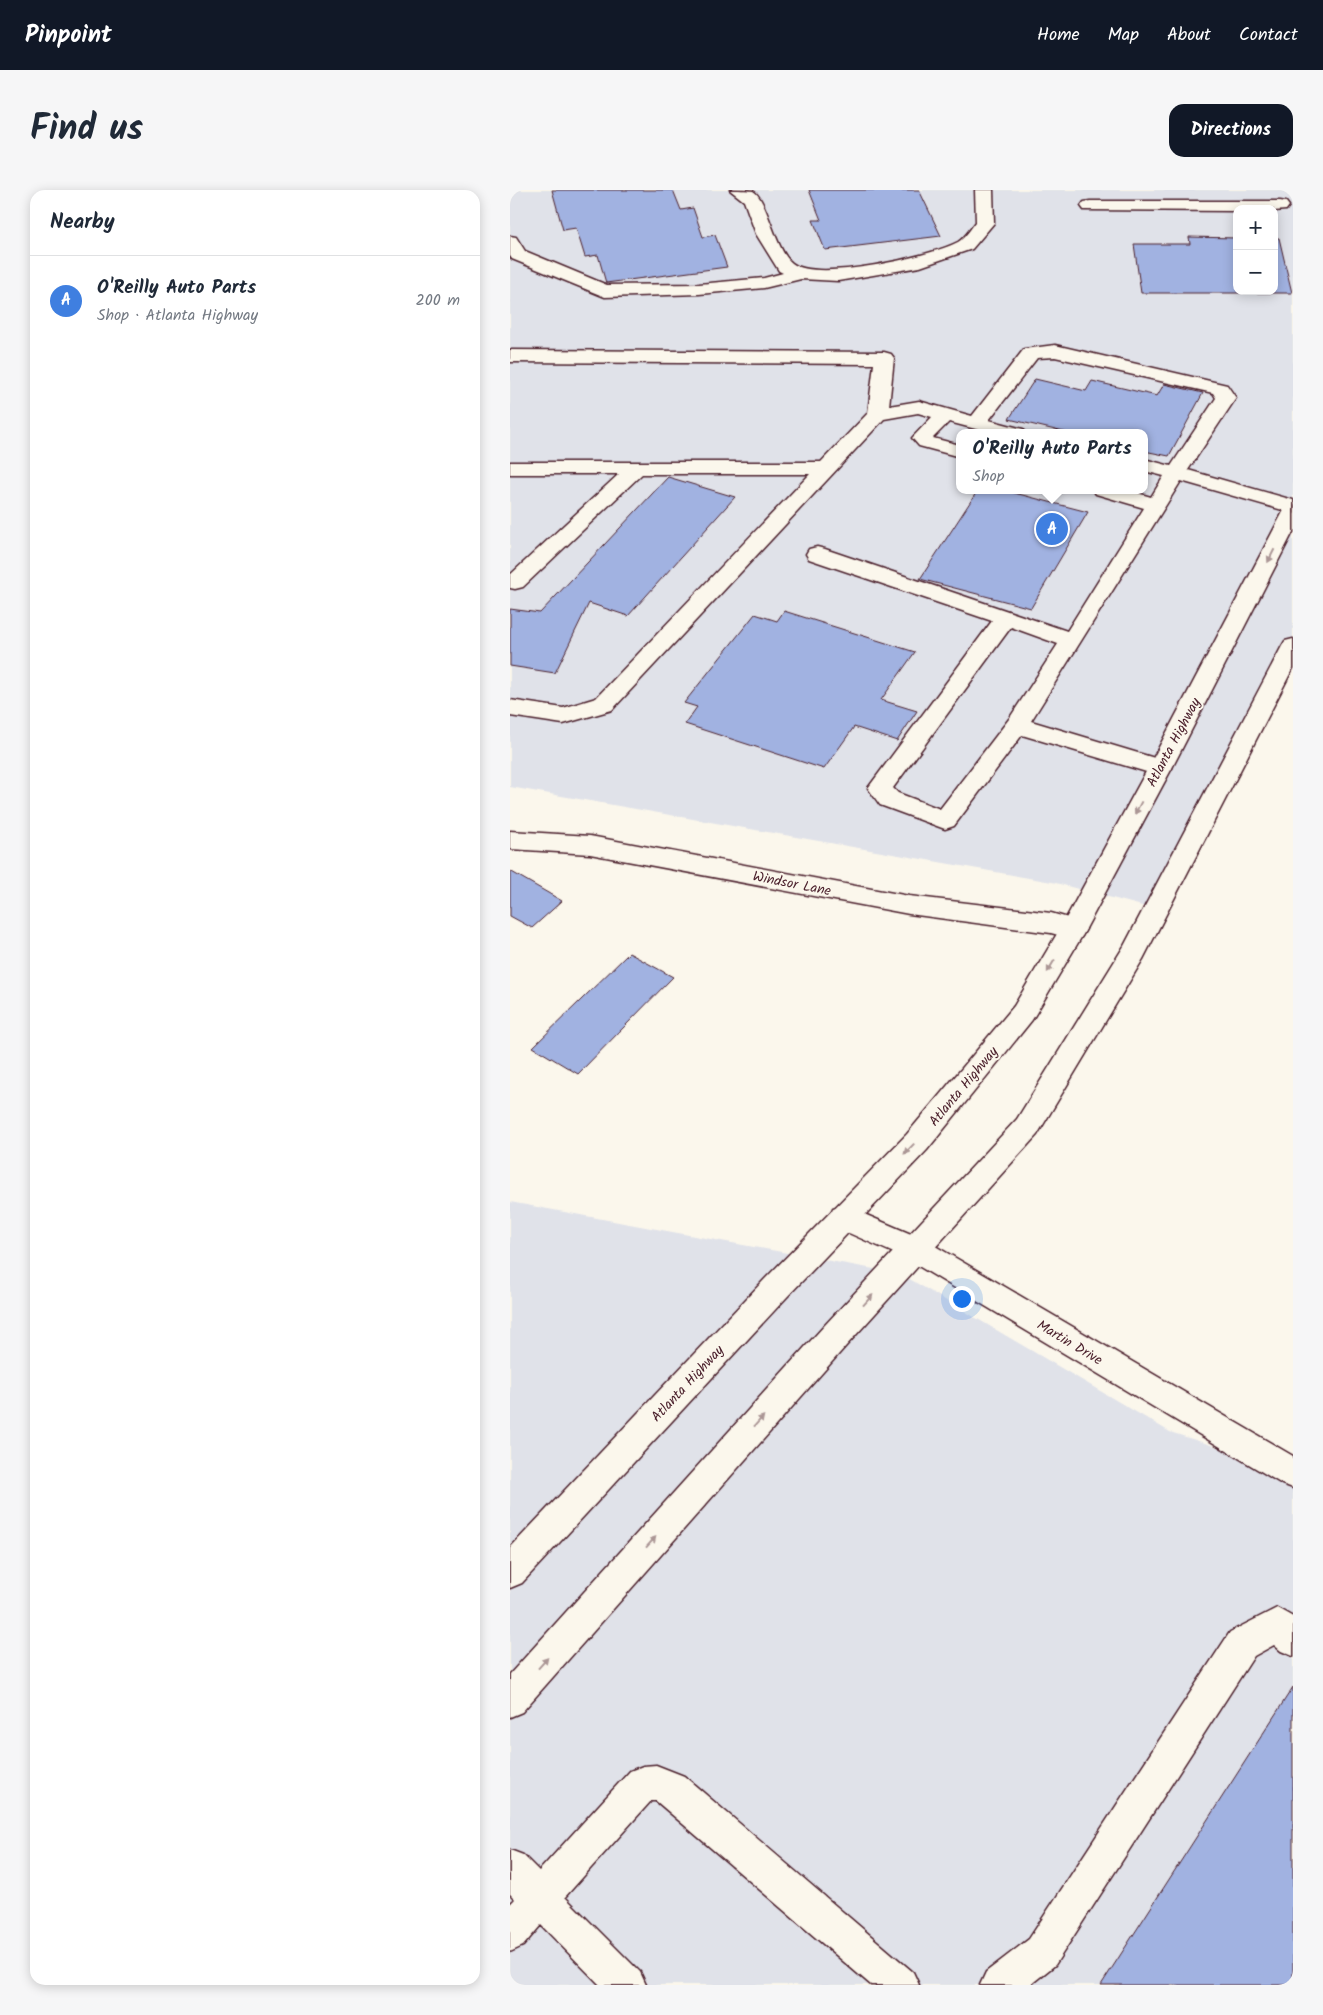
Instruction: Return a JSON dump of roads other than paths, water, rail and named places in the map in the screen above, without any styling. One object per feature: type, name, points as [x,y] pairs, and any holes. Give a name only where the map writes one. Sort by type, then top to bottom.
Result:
[{"type":"main road","points":[[510,240],[518,255],[605,291],[698,289],[764,283],[801,274],[838,276],[920,262],[966,245],[985,223],[984,190]]},
{"type":"main road","points":[[749,193],[766,234],[785,267],[801,274]]},
{"type":"main road","points":[[1090,206],[1283,200]]},
{"type":"main road","points":[[976,423],[1031,353],[1055,351],[1220,390],[1226,398],[1176,472],[1072,641],[1017,725],[945,820],[889,799],[880,788],[1006,618]]},
{"type":"main road","points":[[510,356],[884,358],[878,414]]},
{"type":"main road","points":[[510,708],[563,716],[604,704],[878,414],[920,407],[1000,429]]},
{"type":"main road","points":[[946,414],[922,438],[926,442],[956,450]]},
{"type":"main road","points":[[1148,466],[1176,472],[1293,507]]},
{"type":"main road","points":[[510,468],[827,468]]},
{"type":"main road","points":[[515,582],[637,468]]},
{"type":"main road","points":[[1117,494],[1156,505]]},
{"type":"main road","name":"Atlanta Highway","points":[[510,1572],[843,1217],[917,1142],[1023,1013],[1073,929],[1160,768],[1293,512]]},
{"type":"main road","points":[[817,554],[1072,641]]},
{"type":"main road","points":[[510,1700],[1027,1127],[1134,952],[1293,646]]},
{"type":"main road","points":[[1017,725],[1160,768]]},
{"type":"main road","name":"Windsor Lane","points":[[510,840],[590,844],[909,904],[1051,923],[1073,929]]},
{"type":"main road","name":"Martin Drive","points":[[843,1217],[915,1249],[1293,1473]]},
{"type":"main road","points":[[999,1985],[1042,1952],[1242,1644],[1276,1625],[1293,1638]]},
{"type":"main road","points":[[510,1933],[539,1898],[642,1784],[656,1784],[671,1789],[900,1985]]},
{"type":"main road","points":[[510,1868],[627,1985]]},
{"type":"place","name":"O'Reilly Auto Parts","points":[[1052,529]]}]
